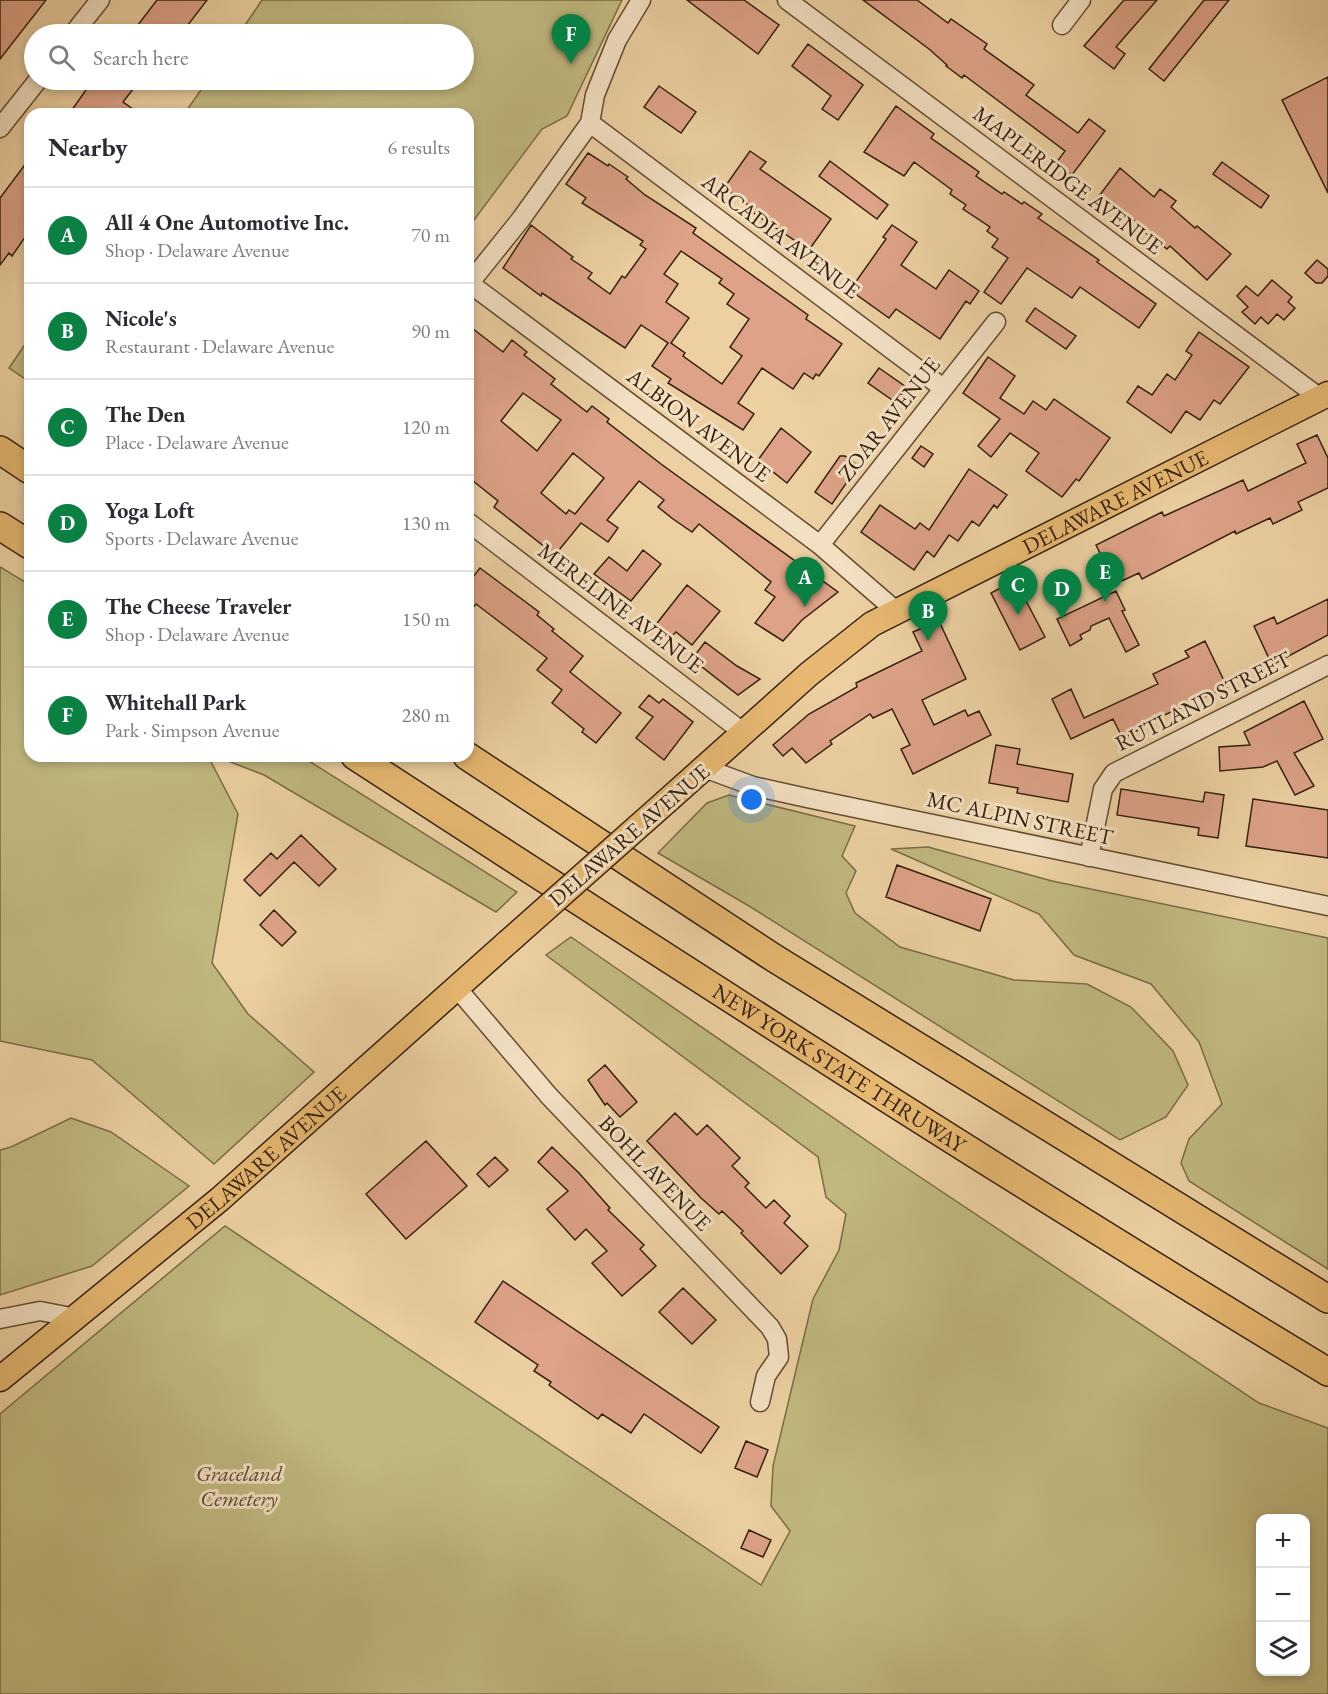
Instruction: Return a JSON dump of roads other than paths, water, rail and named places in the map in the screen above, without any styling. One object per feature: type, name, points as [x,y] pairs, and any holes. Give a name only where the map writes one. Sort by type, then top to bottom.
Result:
[{"type":"highway","points":[[0,450],[24,466]]},
{"type":"highway","points":[[0,526],[24,541]]},
{"type":"highway","points":[[474,761],[774,958],[1328,1299]]},
{"type":"highway","name":"NEW YORK STATE THRUWAY","points":[[364,762],[815,1054],[1146,1262],[1328,1372]]},
{"type":"main road","name":"DELAWARE AVENUE","points":[[0,1380],[220,1198],[809,674],[872,624],[895,610],[1324,396]]},
{"type":"street","points":[[81,24],[100,0]]},
{"type":"street","points":[[474,278],[521,219],[590,123],[595,95],[617,40],[641,0]]},
{"type":"street","name":"MAPLERIDGE AVENUE","points":[[787,0],[1324,396]]},
{"type":"street","points":[[1062,25],[1081,0]]},
{"type":"street","points":[[0,128],[30,90]]},
{"type":"street","name":"ARCADIA AVENUE","points":[[590,123],[943,388]]},
{"type":"street","name":"ALBION AVENUE","points":[[474,288],[820,545],[895,610]]},
{"type":"street","name":"ZOAR AVENUE","points":[[820,545],[996,322]]},
{"type":"street","name":"MERELINE AVENUE","points":[[474,527],[744,733]]},
{"type":"street","name":"RUTLAND STREET","points":[[1089,857],[1103,789],[1114,773],[1328,665]]},
{"type":"street","name":"MC ALPIN STREET","points":[[704,768],[753,786],[807,798],[1328,906]]},
{"type":"street","name":"BOHL AVENUE","points":[[456,987],[549,1096],[770,1327],[777,1339],[779,1357],[766,1376],[760,1402]]},
{"type":"street","points":[[0,1319],[40,1311],[76,1318]]},
{"type":"place","name":"Whitehall Park","points":[[571,64]]},
{"type":"place","name":"The Cheese Traveler","points":[[1105,602]]},
{"type":"place","name":"All 4 One Automotive Inc.","points":[[805,607]]},
{"type":"place","name":"The Den","points":[[1018,615]]},
{"type":"place","name":"Yoga Loft","points":[[1062,619]]},
{"type":"place","name":"Nicole's","points":[[928,641]]},
{"type":"park label","name":"Graceland Cemetery","points":[[239,1486]]}]
